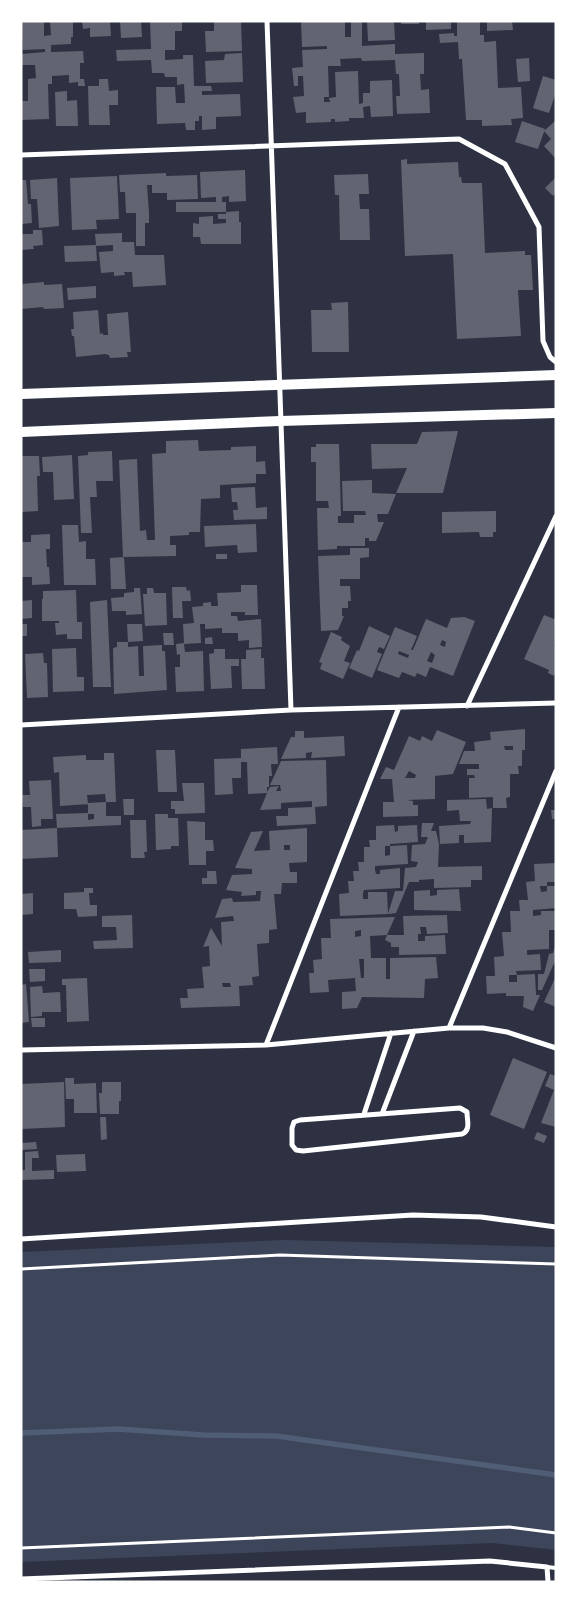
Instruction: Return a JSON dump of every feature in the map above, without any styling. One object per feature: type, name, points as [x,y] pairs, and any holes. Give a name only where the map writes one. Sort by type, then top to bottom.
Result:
[{"type":"main road","points":[[21,394],[556,375]]},
{"type":"main road","points":[[21,432],[280,421],[556,413]]},
{"type":"street","points":[[268,21],[291,710]]},
{"type":"street","points":[[21,155],[459,139],[505,164],[539,227],[543,341],[550,358],[556,362]]},
{"type":"street","points":[[467,706],[556,516]]},
{"type":"street","points":[[21,725],[291,710],[556,703]]},
{"type":"street","points":[[266,1045],[399,707]]},
{"type":"street","points":[[449,1028],[556,771]]},
{"type":"street","points":[[21,1050],[266,1045],[449,1028],[483,1028],[507,1032],[556,1048]]},
{"type":"street","points":[[382,1114],[414,1031]]},
{"type":"street","points":[[364,1114],[391,1033]]},
{"type":"street","points":[[460,1108],[466,1112],[468,1128],[467,1132],[462,1134],[303,1151],[296,1150],[292,1145],[294,1122],[364,1114],[460,1108]]},
{"type":"street","points":[[21,1239],[413,1215],[481,1217],[556,1227]]},
{"type":"street","points":[[21,1579],[490,1561],[547,1567],[548,1582]]},
{"type":"lane","points":[[547,1567],[556,1568]]},
{"type":"path","points":[[21,1269],[280,1255],[556,1264]]},
{"type":"path","points":[[21,1548],[509,1527],[556,1533]]},
{"type":"shaded area","points":[[284,1240],[556,1247],[556,1550],[492,1543],[21,1562],[21,1252]]},
{"type":"building","points":[[22,21],[44,21],[44,36],[51,35],[50,21],[73,21],[71,44],[51,45],[51,52],[83,51],[84,63],[80,63],[80,79],[84,79],[85,86],[78,86],[78,82],[69,83],[69,75],[52,76],[52,84],[48,84],[49,119],[21,120],[21,101],[28,101],[28,79],[36,78],[35,65],[21,65],[21,54],[45,52],[45,49],[23,50]]},
{"type":"building","points":[[82,21],[110,21],[111,36],[90,37],[90,28],[83,29]]},
{"type":"building","points":[[120,21],[141,21],[142,37],[121,38]]},
{"type":"building","points":[[150,21],[182,21],[182,31],[175,31],[175,50],[165,50],[165,60],[183,59],[183,55],[193,55],[194,86],[211,86],[212,91],[202,91],[202,95],[240,94],[241,116],[216,117],[216,129],[202,130],[202,116],[199,116],[199,121],[195,121],[195,130],[186,130],[185,123],[157,124],[156,87],[175,87],[176,103],[185,103],[184,84],[177,85],[177,77],[165,77],[164,73],[152,73],[151,60],[117,61],[116,50],[151,49]]},
{"type":"building","points":[[214,21],[241,21],[242,51],[206,52],[205,31],[214,31]]},
{"type":"building","points":[[301,21],[345,21],[345,37],[351,37],[351,21],[362,21],[362,46],[395,44],[395,54],[424,53],[424,74],[420,74],[421,90],[429,89],[430,113],[397,114],[396,96],[400,96],[399,74],[396,74],[395,60],[362,61],[361,58],[340,59],[341,66],[328,66],[329,97],[324,97],[324,102],[330,102],[329,98],[336,97],[335,72],[358,71],[359,104],[363,103],[363,93],[370,93],[370,81],[392,80],[393,116],[371,117],[370,106],[363,107],[364,118],[349,118],[349,121],[335,122],[335,119],[331,119],[331,122],[306,123],[306,112],[296,113],[293,97],[304,96],[303,76],[298,76],[298,86],[294,86],[292,68],[303,67],[302,50],[327,49],[327,46],[302,47]]},
{"type":"building","points":[[367,21],[394,21],[395,40],[368,41]]},
{"type":"building","points":[[401,21],[419,21],[419,24],[401,24]]},
{"type":"building","points":[[426,21],[451,21],[451,29],[426,30]]},
{"type":"building","points":[[457,21],[480,21],[480,35],[484,35],[484,42],[496,41],[498,88],[521,87],[523,118],[511,119],[512,125],[482,126],[482,120],[466,120],[462,59],[459,59],[458,42],[440,43],[439,34],[454,33],[454,36],[457,36]]},
{"type":"building","points":[[487,21],[512,21],[513,30],[487,31]]},
{"type":"building","points":[[242,53],[243,82],[206,83],[205,61],[224,60],[225,54]]},
{"type":"building","points":[[529,58],[530,81],[518,82],[516,59]]},
{"type":"building","points":[[543,76],[556,80],[556,92],[549,113],[533,108]]},
{"type":"building","points":[[99,79],[108,79],[109,91],[118,90],[118,105],[109,105],[110,125],[89,125],[88,86],[99,86]]},
{"type":"building","points":[[67,91],[67,101],[77,100],[78,126],[56,126],[55,92]]},
{"type":"building","points":[[556,120],[556,159],[544,146],[551,139],[544,131]]},
{"type":"building","points":[[522,121],[545,129],[538,149],[515,142]]},
{"type":"building","points":[[407,159],[407,164],[458,162],[459,177],[461,177],[462,183],[482,183],[485,253],[525,251],[525,255],[531,255],[533,290],[518,290],[521,336],[457,339],[453,254],[405,256],[401,160]]},
{"type":"building","points":[[245,170],[246,201],[229,202],[229,196],[222,197],[222,202],[226,202],[226,212],[176,212],[176,202],[216,202],[216,197],[201,198],[200,172]]},
{"type":"building","points":[[166,173],[166,176],[197,175],[198,199],[167,200],[167,193],[152,193],[152,185],[147,185],[149,223],[145,223],[145,246],[136,246],[136,213],[126,213],[125,192],[120,192],[119,175]]},
{"type":"building","points":[[368,174],[369,194],[359,194],[360,209],[369,209],[370,240],[340,240],[339,195],[335,195],[334,175]]},
{"type":"building","points":[[117,176],[119,219],[96,220],[97,229],[72,230],[70,178]]},
{"type":"building","points":[[556,177],[556,193],[553,196],[545,188]]},
{"type":"building","points":[[57,178],[59,226],[39,228],[37,199],[31,199],[30,180]]},
{"type":"building","points":[[21,180],[26,180],[28,204],[31,204],[32,223],[21,224]]},
{"type":"building","points":[[239,211],[241,244],[201,244],[200,237],[193,237],[193,223],[199,224],[199,217],[213,216],[213,224],[226,223],[226,219],[218,219],[218,214]]},
{"type":"building","points":[[33,230],[42,230],[43,245],[33,246],[34,249],[21,250],[21,234],[33,234]]},
{"type":"building","points":[[122,233],[122,242],[134,242],[135,255],[164,255],[166,285],[133,287],[132,272],[124,272],[125,275],[114,276],[114,272],[101,273],[99,252],[113,251],[113,245],[96,246],[97,261],[65,262],[64,246],[96,245],[95,234]]},
{"type":"building","points":[[44,282],[44,285],[62,284],[64,308],[21,309],[21,284]]},
{"type":"building","points":[[96,286],[96,298],[68,300],[67,288]]},
{"type":"building","points":[[348,302],[349,352],[312,352],[311,310],[332,310],[331,303]]},
{"type":"building","points":[[98,310],[100,334],[103,333],[103,335],[108,335],[107,314],[128,312],[131,352],[127,352],[128,357],[110,358],[109,355],[105,354],[76,357],[74,336],[72,336],[71,329],[74,329],[73,312]]},
{"type":"building","points":[[458,431],[443,493],[396,493],[407,468],[372,469],[371,444],[417,444],[422,432]]},
{"type":"building","points":[[198,440],[199,451],[231,450],[231,447],[256,446],[256,462],[265,461],[266,474],[256,474],[256,483],[220,485],[220,498],[201,499],[200,532],[189,532],[189,535],[170,536],[170,545],[176,545],[176,556],[124,557],[126,589],[111,589],[110,558],[123,557],[119,460],[137,459],[140,531],[146,530],[147,540],[155,540],[152,454],[166,453],[166,441]]},
{"type":"building","points":[[316,444],[339,444],[341,516],[338,516],[338,523],[354,523],[354,515],[366,515],[365,511],[343,511],[342,481],[372,480],[372,493],[396,494],[388,514],[377,514],[378,522],[384,522],[376,541],[369,541],[369,538],[365,538],[365,546],[337,546],[337,549],[318,550],[317,508],[329,508],[328,501],[316,501],[316,462],[311,462],[311,447],[316,447]]},
{"type":"building","points":[[112,451],[113,481],[96,481],[97,497],[90,497],[92,533],[81,533],[78,456],[88,455],[88,452]]},
{"type":"building","points":[[72,455],[74,499],[54,500],[53,472],[43,472],[42,457]]},
{"type":"building","points":[[21,456],[39,456],[40,476],[37,476],[38,511],[21,512]]},
{"type":"building","points":[[255,487],[256,508],[267,507],[267,519],[234,520],[233,510],[238,510],[237,502],[232,502],[231,488]]},
{"type":"building","points":[[496,511],[496,532],[493,532],[493,537],[480,537],[479,532],[442,533],[442,512]]},
{"type":"building","points":[[256,524],[257,552],[238,553],[237,545],[205,547],[204,526]]},
{"type":"building","points":[[62,525],[78,525],[79,542],[86,541],[86,559],[95,559],[96,585],[64,585]]},
{"type":"building","points":[[50,534],[50,549],[46,549],[50,584],[32,585],[32,577],[21,577],[21,542],[31,542],[31,535]]},
{"type":"building","points":[[350,548],[369,548],[369,557],[360,558],[360,579],[340,579],[340,586],[350,586],[351,601],[348,601],[348,608],[342,608],[342,616],[344,616],[338,630],[321,631],[318,556],[350,555]]},
{"type":"building","points":[[216,554],[227,554],[227,559],[216,559]]},
{"type":"building","points":[[241,585],[257,585],[258,615],[245,615],[245,612],[231,612],[231,616],[237,616],[238,621],[261,619],[262,647],[249,648],[249,640],[238,641],[238,633],[222,633],[222,628],[205,629],[205,624],[200,624],[201,643],[184,644],[185,652],[203,651],[204,691],[176,692],[175,667],[180,667],[180,654],[177,655],[176,644],[184,643],[183,624],[194,623],[192,607],[203,606],[203,603],[211,602],[211,606],[218,606],[217,593],[241,592]]},
{"type":"building","points":[[172,587],[186,587],[187,591],[190,590],[191,601],[182,601],[183,618],[173,618]]},
{"type":"building","points":[[134,588],[140,588],[142,614],[126,615],[126,611],[112,611],[111,598],[124,597],[124,593],[134,592]]},
{"type":"building","points":[[147,588],[153,588],[154,593],[166,593],[167,625],[145,626],[143,594],[147,594]]},
{"type":"building","points":[[76,590],[77,622],[82,622],[82,639],[67,639],[67,634],[56,635],[55,623],[59,623],[59,621],[42,621],[43,591]]},
{"type":"building","points":[[32,600],[32,618],[21,619],[21,601]]},
{"type":"building","points":[[107,600],[111,687],[93,687],[90,602]]},
{"type":"building","points":[[544,615],[554,619],[556,615],[556,642],[554,646],[556,647],[556,671],[554,676],[548,673],[549,670],[524,659]]},
{"type":"building","points":[[464,617],[475,621],[453,676],[430,667],[426,677],[417,673],[415,677],[402,672],[399,678],[377,670],[395,627],[417,636],[411,650],[413,650],[426,619],[447,628],[451,618]],"holes":[[[442,640],[446,642],[445,647],[440,645]],[[399,651],[409,655],[408,658],[398,654]],[[431,652],[435,655],[432,663],[427,661]]]},
{"type":"building","points":[[21,624],[27,624],[27,636],[21,636]]},
{"type":"building","points":[[127,624],[142,624],[143,641],[128,642]]},
{"type":"building","points":[[369,626],[390,636],[384,649],[379,647],[377,652],[382,654],[372,678],[349,668],[357,650],[359,651]]},
{"type":"building","points":[[331,632],[342,637],[341,640],[350,646],[344,661],[350,663],[343,679],[320,669],[322,663],[319,662]]},
{"type":"building","points":[[163,633],[173,633],[174,645],[164,645]]},
{"type":"building","points":[[212,637],[213,644],[205,644],[205,638]]},
{"type":"building","points":[[117,642],[128,642],[128,647],[138,646],[139,676],[144,676],[143,646],[162,645],[162,651],[165,651],[167,690],[114,694],[113,648],[117,647]]},
{"type":"building","points":[[76,648],[77,677],[84,677],[84,691],[53,692],[52,649]]},
{"type":"building","points":[[214,649],[225,649],[225,659],[239,659],[239,666],[231,666],[232,688],[211,689],[209,654],[214,653]]},
{"type":"building","points":[[261,649],[261,658],[264,658],[265,689],[242,689],[241,659],[246,659],[246,650]]},
{"type":"building","points":[[43,653],[44,663],[47,663],[48,697],[27,698],[25,654]]},
{"type":"building","points":[[525,729],[525,750],[522,750],[522,766],[518,766],[519,774],[510,774],[510,797],[506,798],[507,808],[493,808],[493,797],[469,798],[469,778],[475,778],[474,775],[467,775],[467,769],[479,769],[479,764],[459,764],[464,751],[475,751],[474,742],[491,740],[490,732]],"holes":[[[504,746],[513,746],[513,750],[505,750]]]},
{"type":"building","points":[[437,730],[466,742],[453,774],[435,776],[435,799],[407,800],[413,801],[413,805],[418,805],[418,816],[383,817],[383,802],[394,802],[392,779],[380,779],[386,767],[394,770],[409,736],[420,741],[422,736],[432,741]],"holes":[[[409,771],[416,775],[415,778],[405,778]]]},
{"type":"building","points":[[295,731],[304,731],[304,738],[344,736],[345,756],[311,758],[312,752],[306,753],[306,758],[281,759],[291,737],[295,737]]},
{"type":"building","points":[[277,747],[278,764],[271,764],[272,776],[269,776],[267,792],[270,787],[279,786],[276,791],[281,791],[280,785],[270,785],[281,761],[326,760],[327,806],[315,807],[316,824],[277,826],[276,816],[288,816],[288,808],[312,807],[312,801],[281,803],[281,809],[260,810],[267,793],[248,794],[247,762],[241,762],[241,778],[232,778],[233,794],[215,795],[214,759],[241,758],[241,749]]},
{"type":"building","points":[[156,750],[175,750],[177,792],[158,792]]},
{"type":"building","points":[[104,753],[114,753],[116,802],[106,802],[105,794],[87,795],[88,804],[60,806],[59,772],[54,773],[53,757],[86,755],[86,760],[104,760]]},
{"type":"building","points":[[51,780],[53,819],[41,819],[41,826],[32,827],[31,807],[23,807],[22,795],[30,795],[29,781]]},
{"type":"building","points":[[182,783],[204,783],[205,813],[175,814],[175,809],[171,809],[171,801],[184,801]]},
{"type":"building","points":[[123,799],[134,799],[134,815],[124,815]]},
{"type":"building","points":[[486,799],[487,809],[492,808],[491,842],[464,843],[464,835],[459,835],[459,843],[440,844],[439,826],[470,824],[471,821],[460,821],[459,810],[447,811],[447,800]]},
{"type":"building","points":[[106,802],[106,816],[121,816],[121,825],[57,828],[56,814],[88,813],[88,803]],"holes":[[[88,814],[94,814],[94,819],[88,820]]]},
{"type":"building","points":[[551,810],[556,810],[556,819],[552,819]]},
{"type":"building","points":[[155,814],[168,814],[168,818],[178,818],[179,846],[171,846],[171,849],[156,850]]},
{"type":"building","points":[[130,820],[146,820],[147,852],[144,852],[145,858],[131,858]]},
{"type":"building","points":[[187,821],[205,822],[205,840],[213,840],[214,851],[206,851],[206,865],[189,865]]},
{"type":"building","points":[[422,823],[434,823],[431,831],[436,831],[439,844],[438,867],[482,866],[482,880],[471,880],[471,887],[434,888],[434,879],[409,882],[396,913],[388,914],[395,891],[403,891],[405,868],[416,867],[418,862],[411,861],[412,845],[425,844],[428,837],[421,837]]},
{"type":"building","points":[[394,825],[395,832],[398,831],[398,826],[417,825],[418,842],[390,844],[390,846],[407,845],[408,864],[375,866],[375,870],[376,874],[380,874],[380,870],[400,868],[400,888],[364,890],[363,893],[363,899],[368,899],[368,892],[387,892],[388,914],[340,916],[339,894],[349,893],[348,881],[354,881],[353,871],[359,871],[358,862],[364,862],[364,847],[370,847],[369,840],[376,840],[376,826]],"holes":[[[385,846],[390,846],[390,855],[385,856]]]},
{"type":"building","points":[[57,828],[58,857],[21,859],[21,830]]},
{"type":"building","points":[[307,828],[307,862],[289,863],[290,872],[297,872],[297,883],[282,883],[281,894],[274,894],[277,929],[269,930],[269,943],[257,944],[259,976],[252,977],[253,985],[239,986],[240,1006],[181,1008],[180,998],[188,998],[187,989],[204,988],[202,967],[210,966],[209,946],[203,947],[211,928],[222,946],[221,922],[234,921],[233,916],[215,918],[222,899],[232,898],[233,902],[260,901],[261,891],[256,891],[256,895],[241,896],[242,892],[226,890],[232,875],[252,874],[252,869],[235,868],[251,832],[263,831],[254,851],[270,850],[269,831]],"holes":[[[284,845],[290,845],[290,850],[284,850]],[[222,983],[230,983],[231,987],[223,987]]]},
{"type":"building","points":[[556,863],[556,882],[547,882],[547,886],[556,886],[556,908],[533,910],[533,916],[541,915],[541,911],[556,911],[556,930],[549,930],[549,949],[527,950],[527,955],[540,954],[541,970],[516,971],[517,975],[535,974],[536,995],[540,995],[533,1011],[523,1007],[524,996],[506,996],[506,993],[487,994],[486,976],[495,976],[494,957],[504,956],[502,932],[511,932],[510,911],[520,911],[519,900],[528,900],[526,882],[535,881],[534,864]],"holes":[[[540,886],[547,886],[547,891],[541,892]],[[509,975],[517,975],[517,982],[509,982]]]},
{"type":"building","points":[[207,871],[216,871],[217,884],[202,884],[202,878],[207,878]]},
{"type":"building","points":[[84,888],[93,888],[93,893],[89,893],[90,905],[97,905],[97,916],[78,917],[76,909],[64,909],[64,893],[84,892]]},
{"type":"building","points":[[459,889],[461,911],[414,910],[414,891],[430,890],[430,896],[437,895],[437,890]]},
{"type":"building","points":[[33,893],[33,914],[21,915],[21,894]]},
{"type":"building","points":[[132,915],[133,948],[94,949],[93,941],[117,940],[116,927],[102,927],[102,916]]},
{"type":"building","points":[[447,915],[448,933],[427,934],[426,927],[420,927],[421,934],[418,934],[418,941],[425,941],[425,936],[445,935],[446,954],[399,955],[399,947],[391,947],[391,943],[385,940],[387,935],[404,935],[403,916]]},
{"type":"building","points":[[395,917],[387,935],[370,936],[371,958],[386,958],[386,979],[390,979],[390,958],[436,957],[438,978],[425,979],[424,998],[362,997],[357,1008],[342,1009],[342,992],[356,991],[355,978],[328,980],[329,992],[310,993],[309,973],[314,973],[313,960],[322,959],[321,938],[331,938],[330,919]],"holes":[[[361,930],[361,936],[355,937],[355,931]],[[359,959],[364,959],[364,978],[361,978]]]},
{"type":"building","points":[[555,946],[556,959],[542,990],[538,990],[538,974],[544,974],[549,954],[553,953]]},
{"type":"building","points":[[61,950],[61,962],[29,963],[28,952]]},
{"type":"building","points":[[29,969],[45,969],[45,981],[30,982]]},
{"type":"building","points":[[556,976],[556,1007],[544,1002]]},
{"type":"building","points":[[87,978],[89,1021],[67,1022],[66,985],[62,985],[62,979]]},
{"type":"building","points":[[26,984],[29,1022],[21,1023],[21,985]]},
{"type":"building","points":[[42,986],[43,993],[60,992],[61,1012],[42,1012],[42,1016],[31,1017],[30,987]]},
{"type":"building","points":[[31,1018],[45,1018],[45,1027],[32,1027]]},
{"type":"building","points":[[513,1058],[547,1072],[524,1129],[490,1115]]},
{"type":"building","points":[[550,1074],[556,1076],[556,1127],[541,1123],[554,1090],[545,1086]]},
{"type":"building","points":[[65,1078],[74,1078],[74,1084],[96,1083],[97,1113],[74,1113],[74,1099],[66,1099]]},
{"type":"building","points":[[64,1082],[65,1127],[21,1129],[21,1084]]},
{"type":"building","points":[[102,1082],[121,1082],[119,1114],[100,1114],[99,1093],[102,1093]]},
{"type":"building","points":[[100,1117],[106,1117],[107,1139],[101,1140]]},
{"type":"building","points":[[537,1132],[547,1136],[544,1143],[534,1139]]},
{"type":"building","points":[[36,1142],[37,1149],[21,1150],[21,1143]]},
{"type":"building","points":[[38,1151],[39,1158],[32,1158],[32,1171],[54,1170],[54,1179],[21,1180],[21,1170],[25,1170],[25,1152]]},
{"type":"building","points":[[85,1154],[86,1171],[57,1172],[56,1155]]},
{"type":"waterway","points":[[21,1433],[118,1429],[203,1435],[276,1436],[556,1475]]}]
